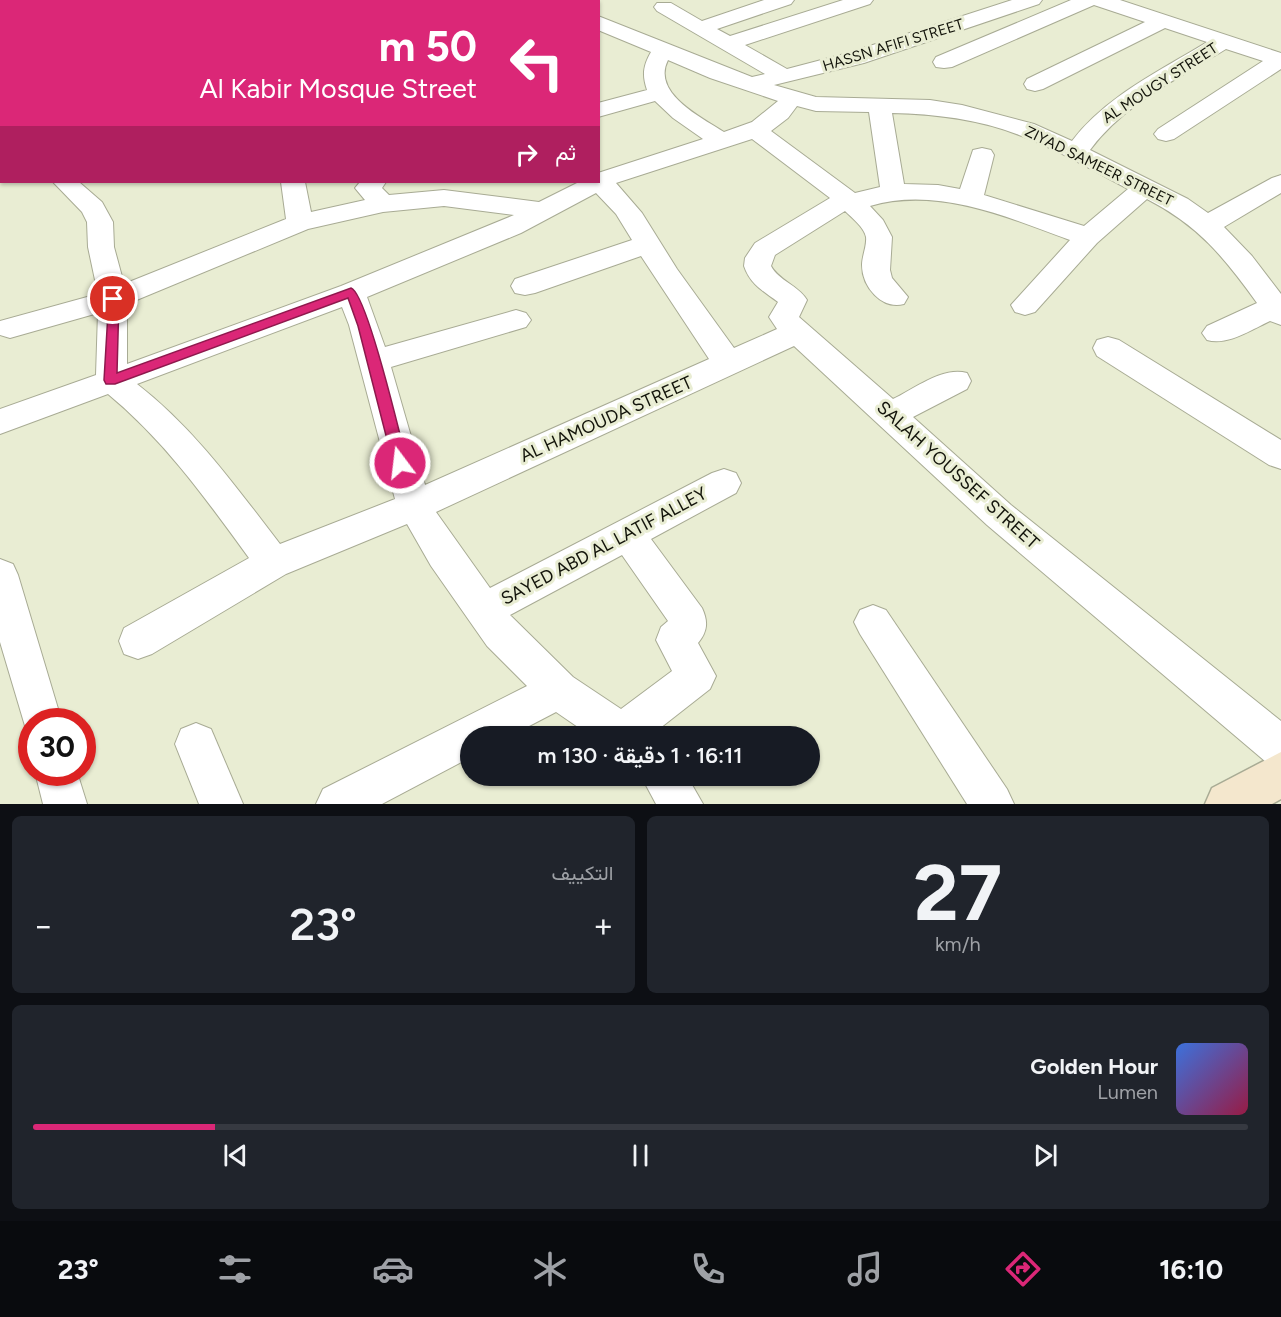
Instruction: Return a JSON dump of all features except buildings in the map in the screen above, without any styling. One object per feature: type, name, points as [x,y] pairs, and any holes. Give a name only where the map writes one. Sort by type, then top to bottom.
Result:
[{"type":"street","points":[[603,24],[687,0]]},
{"type":"street","points":[[700,28],[784,0]]},
{"type":"street","points":[[727,44],[862,0]]},
{"type":"street","name":"HASSN AFIFI STREET","points":[[752,84],[856,58],[1032,0]]},
{"type":"street","points":[[944,62],[1088,0]]},
{"type":"street","points":[[1100,0],[1281,60]]},
{"type":"street","points":[[664,7],[782,75]]},
{"type":"street","points":[[1035,84],[1161,22]]},
{"type":"street","name":"ZIYAD SAMEER STREET","points":[[603,24],[718,73],[791,98],[816,104],[930,107],[994,119],[1026,129],[1179,205],[1207,225],[1242,262],[1277,305]]},
{"type":"street","name":"AL MOUGY STREET","points":[[1076,152],[1094,128],[1116,108],[1222,42]]},
{"type":"street","points":[[663,49],[655,60],[652,73],[654,85],[660,93],[721,141]]},
{"type":"street","points":[[1166,134],[1281,60]]},
{"type":"street","points":[[600,109],[660,93]]},
{"type":"street","points":[[600,180],[755,130],[778,116],[791,98]]},
{"type":"street","points":[[879,106],[893,191]]},
{"type":"street","points":[[755,130],[886,227],[879,237],[874,270],[881,284],[894,297]]},
{"type":"street","points":[[970,199],[982,155]]},
{"type":"street","points":[[66,183],[93,208],[100,222],[101,247],[113,299],[111,380]]},
{"type":"street","points":[[293,183],[300,223]]},
{"type":"street","points":[[0,422],[351,292],[512,227],[594,183]]},
{"type":"street","points":[[600,183],[623,203],[728,363]]},
{"type":"street","points":[[1207,225],[1281,183]]},
{"type":"street","points":[[1025,305],[1088,237],[1145,188]]},
{"type":"street","points":[[849,201],[893,191],[939,193],[1020,213],[1088,237]]},
{"type":"street","points":[[10,328],[113,299],[378,193],[444,198],[544,211]]},
{"type":"street","name":"SALAH YOUSSEF STREET","points":[[849,201],[760,254],[757,267],[760,274],[766,281],[792,299],[784,317],[797,332],[999,515],[1281,747]]},
{"type":"street","points":[[525,286],[649,244]]},
{"type":"street","points":[[351,292],[364,326],[414,506],[444,555],[501,634],[559,690],[588,712],[612,726]]},
{"type":"street","points":[[1216,333],[1277,305]]},
{"type":"street","points":[[373,361],[516,320]]},
{"type":"street","name":"AL HAMOUDA STREET","points":[[138,641],[273,563],[414,506],[797,332]]},
{"type":"street","points":[[1108,348],[1281,456]]},
{"type":"street","points":[[111,380],[145,407],[194,459],[273,563]]},
{"type":"street","points":[[890,415],[956,381]]},
{"type":"street","name":"SAYED ABD AL LATIF ALLEY","points":[[484,610],[723,483]]},
{"type":"street","points":[[627,534],[689,620],[688,627],[675,639],[696,676],[636,726]]},
{"type":"street","points":[[0,575],[38,708]]},
{"type":"street","points":[[873,622],[992,804]]},
{"type":"street","points":[[338,804],[559,690]]},
{"type":"street","points":[[196,744],[221,804]]},
{"type":"street","points":[[1228,804],[1281,774]]},
{"type":"street","points":[[60,786],[65,804]]},
{"type":"street","points":[[669,786],[681,804]]},
{"type":"route","points":[[113,299],[111,380],[351,292],[364,326],[400,463]]}]
